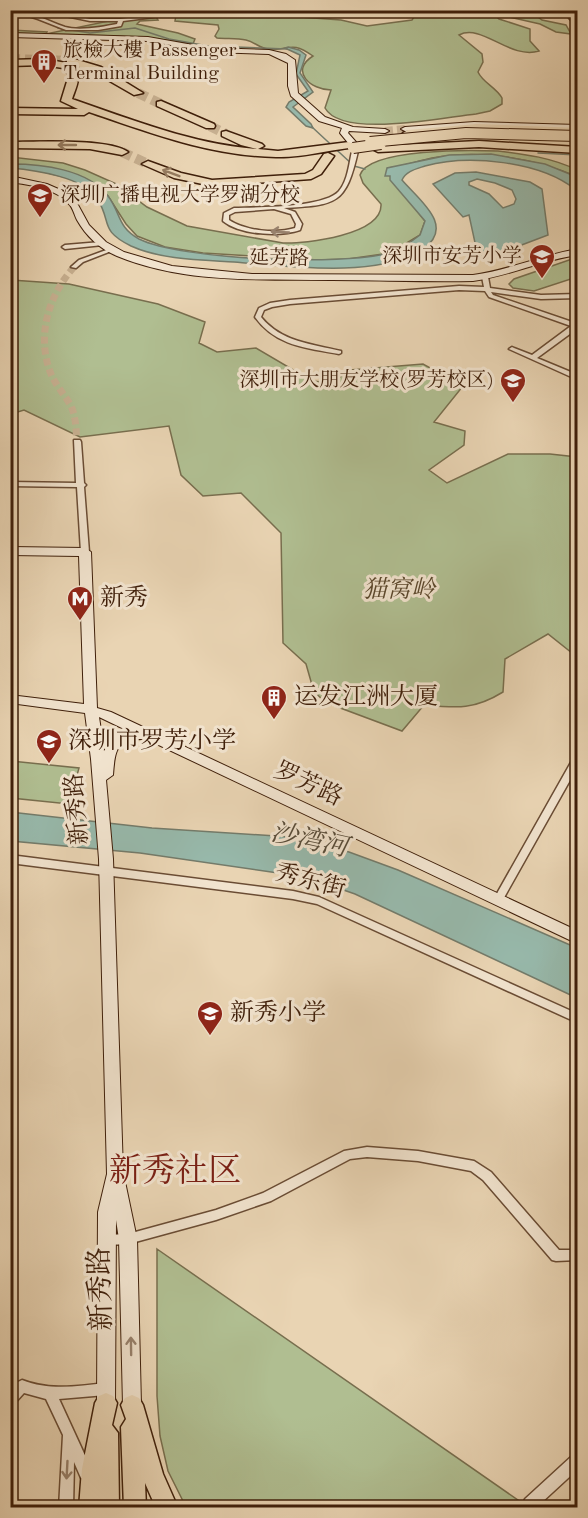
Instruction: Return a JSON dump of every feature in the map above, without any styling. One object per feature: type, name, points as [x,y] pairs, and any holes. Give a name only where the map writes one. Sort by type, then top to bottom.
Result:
[{"type":"highway","points":[[71,61],[96,67],[115,82],[138,93]]},
{"type":"highway","points":[[10,63],[57,64],[70,67],[74,75],[66,101],[68,107]]},
{"type":"highway","points":[[161,104],[210,126]]},
{"type":"highway","points":[[10,111],[68,107],[206,149],[266,161],[302,154],[419,139],[578,138]]},
{"type":"highway","points":[[352,149],[392,130],[438,123],[538,116],[553,119],[558,126]]},
{"type":"highway","points":[[407,131],[458,128],[578,129]]},
{"type":"highway","points":[[226,134],[245,143],[302,154]]},
{"type":"highway","points":[[432,141],[495,140],[578,148]]},
{"type":"highway","points":[[352,149],[479,144],[578,148]]},
{"type":"highway","points":[[10,145],[90,146],[122,152]]},
{"type":"highway","points":[[148,164],[178,176],[203,182],[230,183],[301,179],[314,175],[328,152]]},
{"type":"main road","points":[[10,35],[142,38],[210,50],[269,52],[292,62],[292,86],[296,96],[325,121],[346,128],[385,131]]},
{"type":"main road","points":[[407,131],[474,124],[558,126],[578,129]]},
{"type":"main road","points":[[346,128],[344,133],[352,149]]},
{"type":"main road","name":"延芳路","points":[[10,180],[46,186],[67,197],[74,204],[86,227],[101,244],[111,250],[134,259],[208,275],[459,283],[556,255],[578,252]]},
{"type":"main road","points":[[10,551],[85,552]]},
{"type":"main road","name":"新秀路","points":[[85,552],[91,710],[103,810],[106,865],[115,1172],[129,1239],[132,1405]]},
{"type":"main road","name":"罗芳路","points":[[10,699],[91,710],[159,739],[578,938]]},
{"type":"main road","points":[[103,810],[111,745],[116,740],[131,735],[141,734],[159,739]]},
{"type":"main road","name":"新秀路","points":[[106,1396],[107,1212],[115,1172]]},
{"type":"main road","points":[[90,1500],[106,1396]]},
{"type":"main road","points":[[106,1396],[108,1508]]},
{"type":"main road","points":[[132,1405],[135,1508]]},
{"type":"main road","points":[[132,1405],[153,1476],[167,1508]]},
{"type":"street","points":[[12,10],[66,29],[98,29],[119,25],[121,20]]},
{"type":"street","points":[[39,10],[94,21],[208,10]]},
{"type":"street","points":[[59,14],[67,10]]},
{"type":"street","points":[[570,10],[571,18],[578,27]]},
{"type":"street","points":[[296,217],[298,213],[330,200],[344,191],[352,149]]},
{"type":"street","points":[[273,207],[289,210],[296,217],[298,229],[284,233],[236,226],[226,221],[225,214],[231,211],[330,200]]},
{"type":"street","points":[[65,247],[101,244]]},
{"type":"street","points":[[74,267],[81,261],[111,250]]},
{"type":"street","points":[[484,277],[491,296],[576,326],[532,358]]},
{"type":"street","points":[[339,352],[277,336],[258,317],[261,309],[270,304],[459,283],[541,297],[578,296]]},
{"type":"street","points":[[512,349],[578,378]]},
{"type":"street","name":"新秀路","points":[[77,442],[82,485],[85,552]]},
{"type":"street","points":[[10,484],[82,485]]},
{"type":"street","points":[[498,900],[578,757]]},
{"type":"street","name":"秀东街","points":[[10,859],[106,865],[319,901],[578,1019]]},
{"type":"street","points":[[107,1240],[129,1239],[216,1215],[267,1197],[348,1154],[367,1152],[418,1156],[474,1166],[487,1176],[556,1256],[578,1255]]},
{"type":"street","points":[[10,1400],[22,1386],[38,1393],[106,1396]]},
{"type":"street","points":[[50,1393],[84,1465],[90,1500]]},
{"type":"street","points":[[66,1508],[69,1432]]},
{"type":"street","points":[[535,1508],[530,1504],[578,1460]]},
{"type":"green space","points":[[214,10],[275,11],[286,16],[341,20],[367,26],[412,20],[418,11],[530,11],[542,20],[566,25],[571,34],[556,32],[540,24],[500,15],[497,17],[499,19],[530,29],[530,41],[539,51],[518,51],[477,34],[459,35],[482,54],[483,62],[478,72],[502,98],[502,104],[490,111],[476,114],[419,122],[372,124],[351,122],[335,117],[325,108],[331,90],[316,87],[306,79],[303,68],[313,56],[305,51],[294,47],[268,49],[246,40],[217,38],[215,36],[219,29],[218,25],[175,21],[176,15]]},
{"type":"green space","points":[[82,11],[202,11],[155,15],[158,20],[140,21],[137,24],[195,39],[193,44],[125,37],[46,34],[114,20],[106,15]]},
{"type":"green space","points":[[11,30],[47,32],[46,34],[11,33]]},
{"type":"green space","points":[[498,151],[558,162],[577,170],[578,177],[525,160],[469,154],[432,158],[388,168],[390,176],[425,221],[420,235],[390,253],[348,259],[318,260],[203,253],[165,247],[137,236],[126,224],[108,196],[96,185],[11,164],[11,157],[63,163],[130,190],[135,198],[147,207],[187,226],[294,243],[341,236],[370,223],[378,215],[381,204],[363,183],[360,175],[367,166],[401,155],[423,152]]},
{"type":"green space","points":[[572,259],[577,260],[577,277],[534,291],[513,288],[509,284],[514,279]]},
{"type":"green space","name":"猫窝岭","points":[[11,280],[69,284],[158,304],[205,322],[199,343],[217,352],[256,348],[312,381],[332,383],[350,370],[423,364],[463,386],[434,422],[465,431],[464,445],[429,470],[447,483],[508,454],[550,454],[577,457],[577,657],[548,634],[505,659],[503,692],[474,705],[446,707],[424,705],[402,731],[327,703],[314,692],[306,664],[283,643],[281,533],[241,493],[203,496],[181,475],[169,426],[80,437],[24,410],[11,414]]},
{"type":"green space","points":[[11,761],[79,768],[69,804],[11,798]]},
{"type":"green space","points":[[157,1249],[528,1507],[186,1507],[168,1471],[160,1436],[157,1396]]},
{"type":"shaded area","points":[[288,47],[306,55],[300,73],[313,92],[293,107],[313,128],[306,126],[286,107],[289,102],[308,91],[296,74],[300,55],[285,48]]},
{"type":"shaded area","points":[[491,154],[545,164],[577,177],[577,213],[576,190],[543,172],[503,163],[442,162],[415,169],[402,180],[425,205],[435,222],[436,231],[432,240],[423,249],[404,258],[382,264],[331,268],[195,260],[143,251],[114,235],[98,200],[83,186],[58,176],[10,168],[11,164],[50,167],[89,180],[108,196],[127,230],[139,239],[160,246],[189,252],[262,259],[336,259],[389,253],[420,235],[425,221],[390,180],[390,176],[385,176],[387,168],[449,155]]},
{"type":"shaded area","points":[[476,172],[530,182],[542,189],[548,235],[490,257],[481,256],[477,252],[469,215],[463,217],[433,184],[455,173]],"holes":[[[477,179],[512,190],[516,199],[514,204],[503,208],[489,194],[469,185],[469,182]]]},
{"type":"shaded area","points":[[10,812],[152,828],[291,837],[349,852],[398,870],[577,948],[577,998],[355,894],[312,879],[140,853],[11,841]]},
{"type":"waterway","points":[[58,28],[90,33],[135,28],[169,39],[208,46],[287,49]]},
{"type":"waterway","points":[[312,127],[354,166],[365,169]]},
{"type":"waterway","points":[[538,153],[578,155]]},
{"type":"tunnel","points":[[10,59],[71,61]]},
{"type":"tunnel","points":[[138,93],[161,104]]},
{"type":"tunnel","points":[[210,126],[226,134]]},
{"type":"tunnel","points":[[385,131],[405,129]]},
{"type":"tunnel","points":[[122,152],[148,164]]},
{"type":"tunnel","points":[[74,267],[65,278],[51,304],[47,318],[45,346],[51,374],[73,410],[77,442]]},
{"type":"place","name":"旅檢大樓 Passenger Terminal Building","points":[[44,85]]},
{"type":"place","name":"深圳广播电视大学罗湖分校","points":[[40,219]]},
{"type":"place","name":"深圳市安芳小学","points":[[542,280]]},
{"type":"place","name":"深圳市大朋友学校(罗芳校区)","points":[[513,404]]},
{"type":"place","name":"新秀","points":[[80,622]]},
{"type":"place","name":"运发江洲大厦","points":[[274,721]]},
{"type":"place","name":"深圳市罗芳小学","points":[[49,765]]},
{"type":"place","name":"新秀小学","points":[[210,1037]]},
{"type":"district","name":"新秀社区","points":[[175,1172]]},
{"type":"water label","name":"沙湾河","points":[[309,841]]}]
